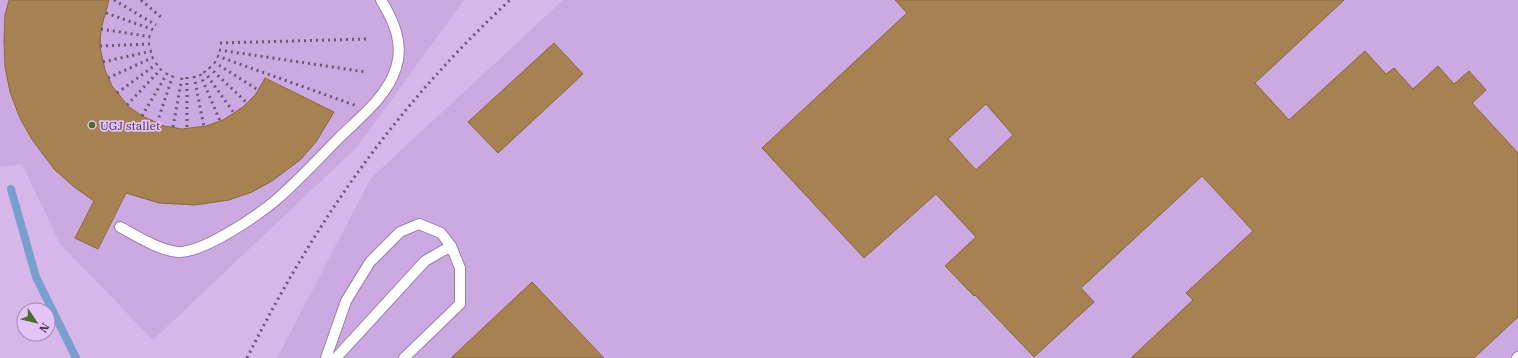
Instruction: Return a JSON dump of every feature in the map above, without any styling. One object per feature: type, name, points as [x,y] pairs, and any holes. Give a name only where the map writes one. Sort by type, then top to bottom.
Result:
[{"type":"lane","points":[[120,227],[157,246],[178,252],[193,249],[222,237],[275,201],[381,95],[396,69],[399,46],[393,20],[381,0]]},
{"type":"lane","points":[[326,358],[346,301],[370,262],[400,232],[419,224],[441,233],[451,246],[460,268],[460,304],[404,358]]},
{"type":"lane","points":[[336,358],[425,261],[451,246]]},
{"type":"shaded area","points":[[0,0],[464,0],[358,146],[153,340],[60,244],[22,164],[0,167]]},
{"type":"shaded area","points":[[563,0],[1518,0],[1518,358],[277,358],[371,178]]},
{"type":"building","name":"UGJ stallet","points":[[9,0],[109,0],[101,29],[100,47],[105,70],[112,86],[128,106],[142,116],[164,126],[182,129],[206,126],[223,120],[243,107],[256,94],[265,78],[334,112],[316,142],[300,160],[272,181],[252,192],[229,200],[195,205],[159,203],[126,193],[98,249],[75,238],[94,201],[73,186],[54,169],[31,138],[19,116],[10,92],[5,67],[4,41],[5,15]]},
{"type":"building","points":[[895,0],[1344,0],[1255,83],[1289,120],[1365,51],[1386,74],[1394,68],[1413,89],[1438,66],[1454,84],[1469,71],[1486,90],[1472,103],[1518,153],[1518,317],[1474,358],[1131,358],[1193,300],[1186,293],[1253,231],[1202,176],[1081,288],[1094,302],[1034,357],[945,266],[976,237],[936,194],[864,258],[762,148],[907,13]],"holes":[[[986,104],[1013,135],[976,170],[948,139]]]},
{"type":"building","points":[[554,43],[583,74],[498,153],[468,122]]},
{"type":"building","points":[[532,282],[604,358],[451,358]]},
{"type":"waterway","points":[[11,189],[36,277],[76,358]]},
{"type":"railway","points":[[114,0],[156,25]]},
{"type":"railway","points":[[141,0],[162,18]]},
{"type":"railway","points":[[247,358],[273,307],[301,259],[362,167],[395,123],[431,81],[469,40],[510,0]]},
{"type":"railway","points":[[106,13],[154,30]]},
{"type":"railway","points":[[101,29],[152,37]]},
{"type":"railway","points":[[220,43],[366,39]]},
{"type":"railway","points":[[100,46],[151,44]]},
{"type":"railway","points":[[219,50],[366,72]]},
{"type":"railway","points":[[103,62],[152,51]]},
{"type":"railway","points":[[217,56],[357,106]]},
{"type":"railway","points":[[108,78],[154,57]]},
{"type":"railway","points":[[214,62],[258,90]]},
{"type":"railway","points":[[117,93],[158,63]]},
{"type":"railway","points":[[209,67],[247,103]]},
{"type":"railway","points":[[127,105],[162,68]]},
{"type":"railway","points":[[204,71],[234,113]]},
{"type":"railway","points":[[142,116],[168,72]]},
{"type":"railway","points":[[200,74],[220,121]]},
{"type":"railway","points":[[157,123],[173,75]]},
{"type":"railway","points":[[194,76],[204,127]]},
{"type":"railway","points":[[173,127],[182,77]]},
{"type":"railway","points":[[187,77],[187,128]]},
{"type":"place","name":"UGJ stallet","points":[[92,125]]}]
